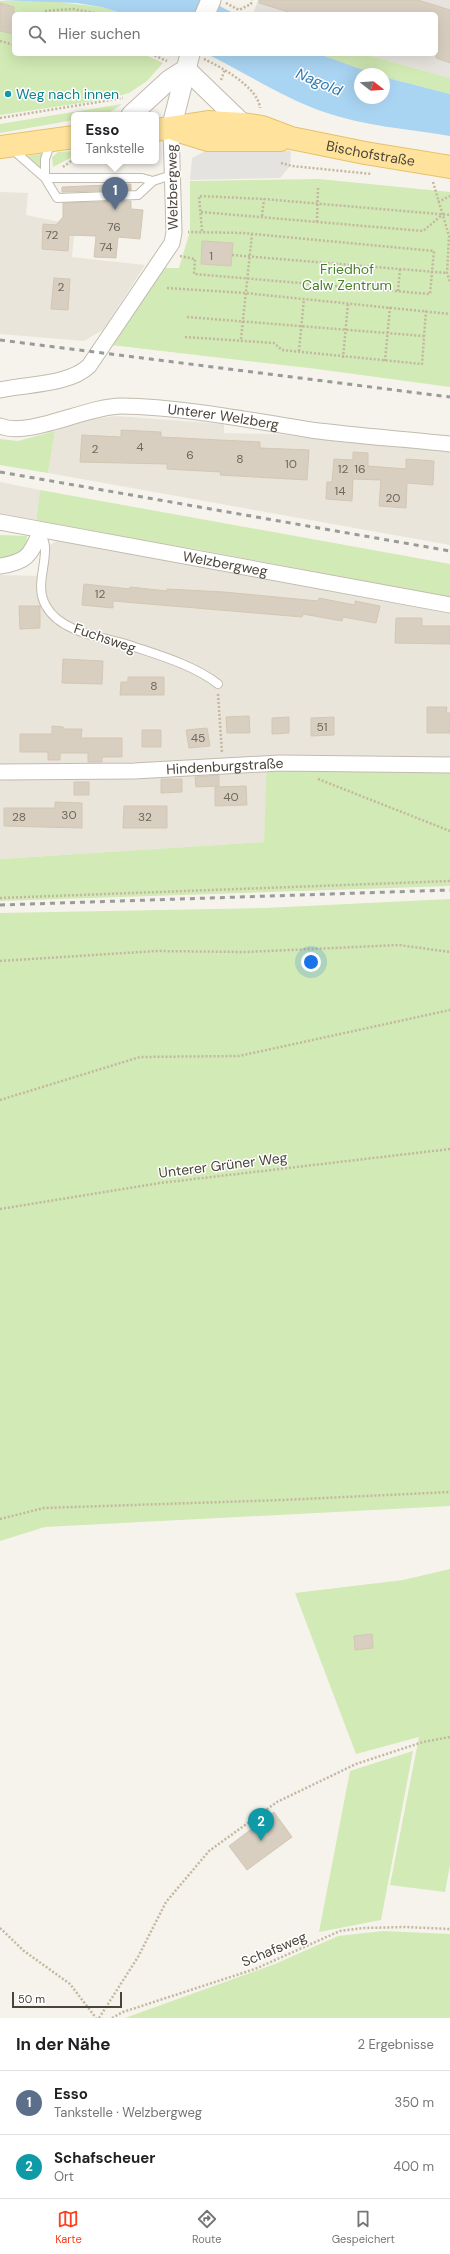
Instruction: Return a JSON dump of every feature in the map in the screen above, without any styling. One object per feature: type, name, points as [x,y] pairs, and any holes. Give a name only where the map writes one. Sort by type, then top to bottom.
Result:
[{"type":"main road","name":"Bischofstraße","points":[[164,129],[208,122],[252,126],[291,138],[365,153],[450,167]]},
{"type":"main road","name":"Bischofstraße","points":[[164,129],[208,140],[274,141],[291,138]]},
{"type":"main road","points":[[2,145],[71,137]]},
{"type":"street","points":[[206,12],[211,0]]},
{"type":"street","points":[[134,112],[191,59]]},
{"type":"street","points":[[191,59],[252,126]]},
{"type":"street","points":[[164,129],[179,104],[191,59]]},
{"type":"street","name":"Welzbergweg","points":[[0,390],[68,378],[80,374],[88,366],[172,243],[174,232],[172,175],[164,129]]},
{"type":"street","name":"Unterer Welzberg","points":[[0,426],[9,429],[28,427],[109,406],[150,407],[334,433],[450,444]]},
{"type":"street","name":"Welzbergweg","points":[[0,522],[41,531],[199,558],[450,605]]},
{"type":"street","points":[[0,566],[17,563],[30,554],[41,531]]},
{"type":"street","name":"Hindenburgstraße","points":[[0,772],[134,771],[280,763],[450,765]]},
{"type":"lane","points":[[45,178],[45,159],[52,139]]},
{"type":"lane","points":[[2,145],[45,178],[57,198],[138,195],[153,180]]},
{"type":"lane","points":[[45,178],[142,178],[153,180],[172,175]]},
{"type":"lane","name":"Fuchsweg","points":[[41,531],[45,546],[40,584],[46,606],[58,620],[83,632],[130,646],[204,674],[218,684]]},
{"type":"path","points":[[220,0],[238,10],[251,4],[252,0]]},
{"type":"path","points":[[44,12],[73,9],[90,12]]},
{"type":"path","points":[[0,41],[12,44]]},
{"type":"path","points":[[155,56],[166,61],[163,66]]},
{"type":"path","points":[[191,59],[224,69],[252,92],[260,105],[252,126]]},
{"type":"path","points":[[219,86],[224,69]]},
{"type":"path","points":[[0,118],[118,100],[130,96]]},
{"type":"path","points":[[281,163],[292,166],[378,175]]},
{"type":"path","points":[[432,180],[450,236],[447,273],[450,282]]},
{"type":"path","points":[[317,222],[318,188]]},
{"type":"path","points":[[202,231],[200,196],[317,203],[450,215]]},
{"type":"path","points":[[438,202],[450,196]]},
{"type":"path","points":[[262,216],[264,199]]},
{"type":"path","points":[[201,212],[424,231],[443,214]]},
{"type":"path","points":[[184,257],[195,259],[194,274],[430,294],[434,251],[252,234],[202,231],[190,232]]},
{"type":"path","points":[[241,340],[252,234]]},
{"type":"path","points":[[232,255],[447,273]]},
{"type":"path","points":[[398,291],[400,269]]},
{"type":"path","points":[[167,288],[245,293],[304,300],[426,310],[450,314]]},
{"type":"path","points":[[299,351],[304,300]]},
{"type":"path","points":[[343,358],[348,303]]},
{"type":"path","points":[[385,360],[390,307]]},
{"type":"path","points":[[186,337],[274,343],[282,350],[299,351],[343,358],[422,364],[426,310]]},
{"type":"path","points":[[187,317],[424,336]]},
{"type":"path","points":[[218,684],[223,765]]},
{"type":"path","points":[[316,778],[450,831]]},
{"type":"path","points":[[0,898],[450,881]]},
{"type":"path","points":[[0,961],[156,952],[246,952],[399,945],[450,952]]},
{"type":"path","points":[[0,1100],[140,1057],[238,1056],[450,1010]]},
{"type":"path","name":"Unterer Grüner Weg","points":[[0,1209],[160,1182],[450,1149]]},
{"type":"path","points":[[0,1518],[44,1508],[282,1500],[450,1492]]},
{"type":"path","points":[[99,2018],[138,1957],[166,1902],[210,1851],[276,1802],[348,1767],[423,1742],[450,1736]]},
{"type":"path","name":"Schafsweg","points":[[112,2018],[123,2012],[255,1969],[340,1931],[364,1928],[398,1927],[450,1929]]},
{"type":"path","points":[[0,1928],[24,1950],[70,1984],[96,2018]]},
{"type":"shaded area","points":[[258,0],[450,0],[450,78],[371,56],[438,56],[438,12],[254,12]]},
{"type":"shaded area","points":[[207,150],[291,151],[290,166],[280,178],[190,180],[192,158]]},
{"type":"shaded area","points":[[0,192],[28,193],[26,215],[75,225],[72,257],[145,265],[103,330],[84,341],[0,334]]},
{"type":"shaded area","points":[[116,416],[224,424],[224,433],[275,434],[450,451],[450,545],[48,473],[55,431],[86,420]]},
{"type":"shaded area","points":[[0,482],[40,490],[36,523],[0,517]]},
{"type":"shaded area","points":[[58,540],[450,610],[450,758],[267,772],[264,842],[0,859],[0,575],[46,576],[50,545]]},
{"type":"green space","points":[[40,0],[102,7],[118,12],[12,12],[12,56],[148,56],[163,63],[147,81],[129,93],[108,99],[0,115],[0,1]]},
{"type":"green space","points":[[324,56],[371,56],[450,78],[450,94],[390,79],[390,68],[356,68]]},
{"type":"green space","points":[[122,104],[110,112],[73,112]]},
{"type":"green space","points":[[71,112],[71,121],[0,133],[0,124]]},
{"type":"green space","points":[[71,151],[71,158],[53,167],[52,157],[58,152]]},
{"type":"green space","points":[[41,154],[41,170],[29,159],[28,156]]},
{"type":"green space","name":"Friedhof Calw Zentrum","points":[[319,179],[450,192],[450,387],[317,369],[111,345],[164,268],[179,268],[190,231],[190,181]]},
{"type":"green space","points":[[55,431],[48,473],[0,465],[0,439],[18,441]]},
{"type":"green space","points":[[40,490],[450,564],[450,597],[201,550],[36,523]]},
{"type":"green space","points":[[0,535],[27,536],[26,548],[14,558],[0,562]]},
{"type":"green space","points":[[267,755],[450,758],[450,886],[0,901],[0,859],[264,842]]},
{"type":"green space","points":[[450,899],[450,1506],[45,1527],[0,1541],[0,913],[265,908]]},
{"type":"green space","points":[[450,1569],[450,1865],[445,1892],[390,1885],[419,1737],[356,1754],[295,1593],[403,1580]]},
{"type":"green space","points":[[413,1751],[381,1920],[319,1932],[350,1771]]},
{"type":"green space","points":[[383,1931],[450,1934],[450,2018],[125,2018],[275,1964],[338,1936]]},
{"type":"water","points":[[0,0],[208,0],[231,12],[118,12],[102,7],[77,3]]},
{"type":"water","name":"Nagold","points":[[211,56],[324,56],[358,68],[354,68],[354,104],[390,104],[390,79],[450,94],[450,136],[371,124],[339,117],[279,93]]},
{"type":"building","points":[[259,0],[418,0],[450,10],[450,63],[436,58],[436,56],[438,56],[438,12],[288,12],[259,3]]},
{"type":"building","points":[[0,3],[14,7],[14,12],[12,12],[12,34],[0,31]]},
{"type":"building","points":[[131,184],[131,190],[62,192],[62,187]]},
{"type":"building","points":[[131,201],[131,209],[143,210],[140,239],[118,237],[116,258],[94,257],[96,236],[69,235],[68,251],[42,249],[43,224],[56,225],[63,217],[63,203]]},
{"type":"building","points":[[202,241],[233,243],[231,266],[201,264]]},
{"type":"building","points":[[54,278],[70,279],[68,310],[51,309]]},
{"type":"building","points":[[121,430],[161,432],[161,437],[260,442],[260,448],[309,450],[307,480],[220,475],[221,472],[167,469],[167,464],[80,462],[82,435],[121,437]]},
{"type":"building","points":[[353,452],[368,453],[368,466],[406,469],[406,459],[434,461],[433,485],[407,483],[406,508],[379,506],[381,480],[353,479],[352,501],[326,499],[327,482],[332,482],[334,459],[353,460]]},
{"type":"building","points":[[84,584],[130,589],[130,587],[167,591],[167,589],[224,592],[318,601],[319,598],[355,605],[355,601],[380,606],[376,623],[343,617],[342,621],[303,614],[302,617],[113,601],[113,608],[82,605]]},
{"type":"building","points":[[19,606],[40,606],[40,628],[20,629]]},
{"type":"building","points":[[396,618],[422,618],[422,626],[450,626],[450,644],[395,643]]},
{"type":"building","points":[[63,659],[103,661],[102,684],[62,683]]},
{"type":"building","points":[[128,677],[164,677],[164,695],[120,695],[121,682],[128,682]]},
{"type":"building","points":[[427,707],[447,707],[446,713],[450,713],[450,733],[427,733]]},
{"type":"building","points":[[249,716],[250,733],[227,733],[226,717]]},
{"type":"building","points":[[289,717],[289,733],[272,734],[272,718]]},
{"type":"building","points":[[334,717],[334,735],[311,736],[311,718]]},
{"type":"building","points":[[52,726],[63,727],[64,729],[82,729],[81,738],[122,738],[122,757],[102,757],[102,762],[88,762],[88,753],[60,753],[60,760],[48,760],[48,752],[20,752],[20,734],[52,734]]},
{"type":"building","points":[[207,728],[210,746],[189,748],[186,730]]},
{"type":"building","points":[[142,730],[161,730],[161,747],[142,747]]},
{"type":"building","points":[[219,775],[219,786],[196,787],[195,777]]},
{"type":"building","points":[[161,779],[182,779],[182,792],[161,793]]},
{"type":"building","points":[[74,782],[89,782],[89,795],[74,795]]},
{"type":"building","points":[[246,786],[247,805],[215,806],[215,787]]},
{"type":"building","points":[[55,802],[82,803],[82,828],[4,826],[4,808],[55,808]]},
{"type":"building","points":[[124,806],[167,806],[167,828],[123,828]]},
{"type":"building","points":[[372,1634],[373,1648],[355,1650],[354,1636]]},
{"type":"building","points":[[274,1812],[292,1837],[247,1870],[229,1846]]},
{"type":"railway","points":[[0,340],[450,397]]},
{"type":"railway","points":[[0,472],[450,551]]},
{"type":"railway","points":[[0,905],[450,890]]},
{"type":"place","name":"Weg nach innen","points":[[8,94]]},
{"type":"place","name":"Esso","points":[[115,210]]},
{"type":"place","name":"Schafscheuer","points":[[261,1841]]}]
